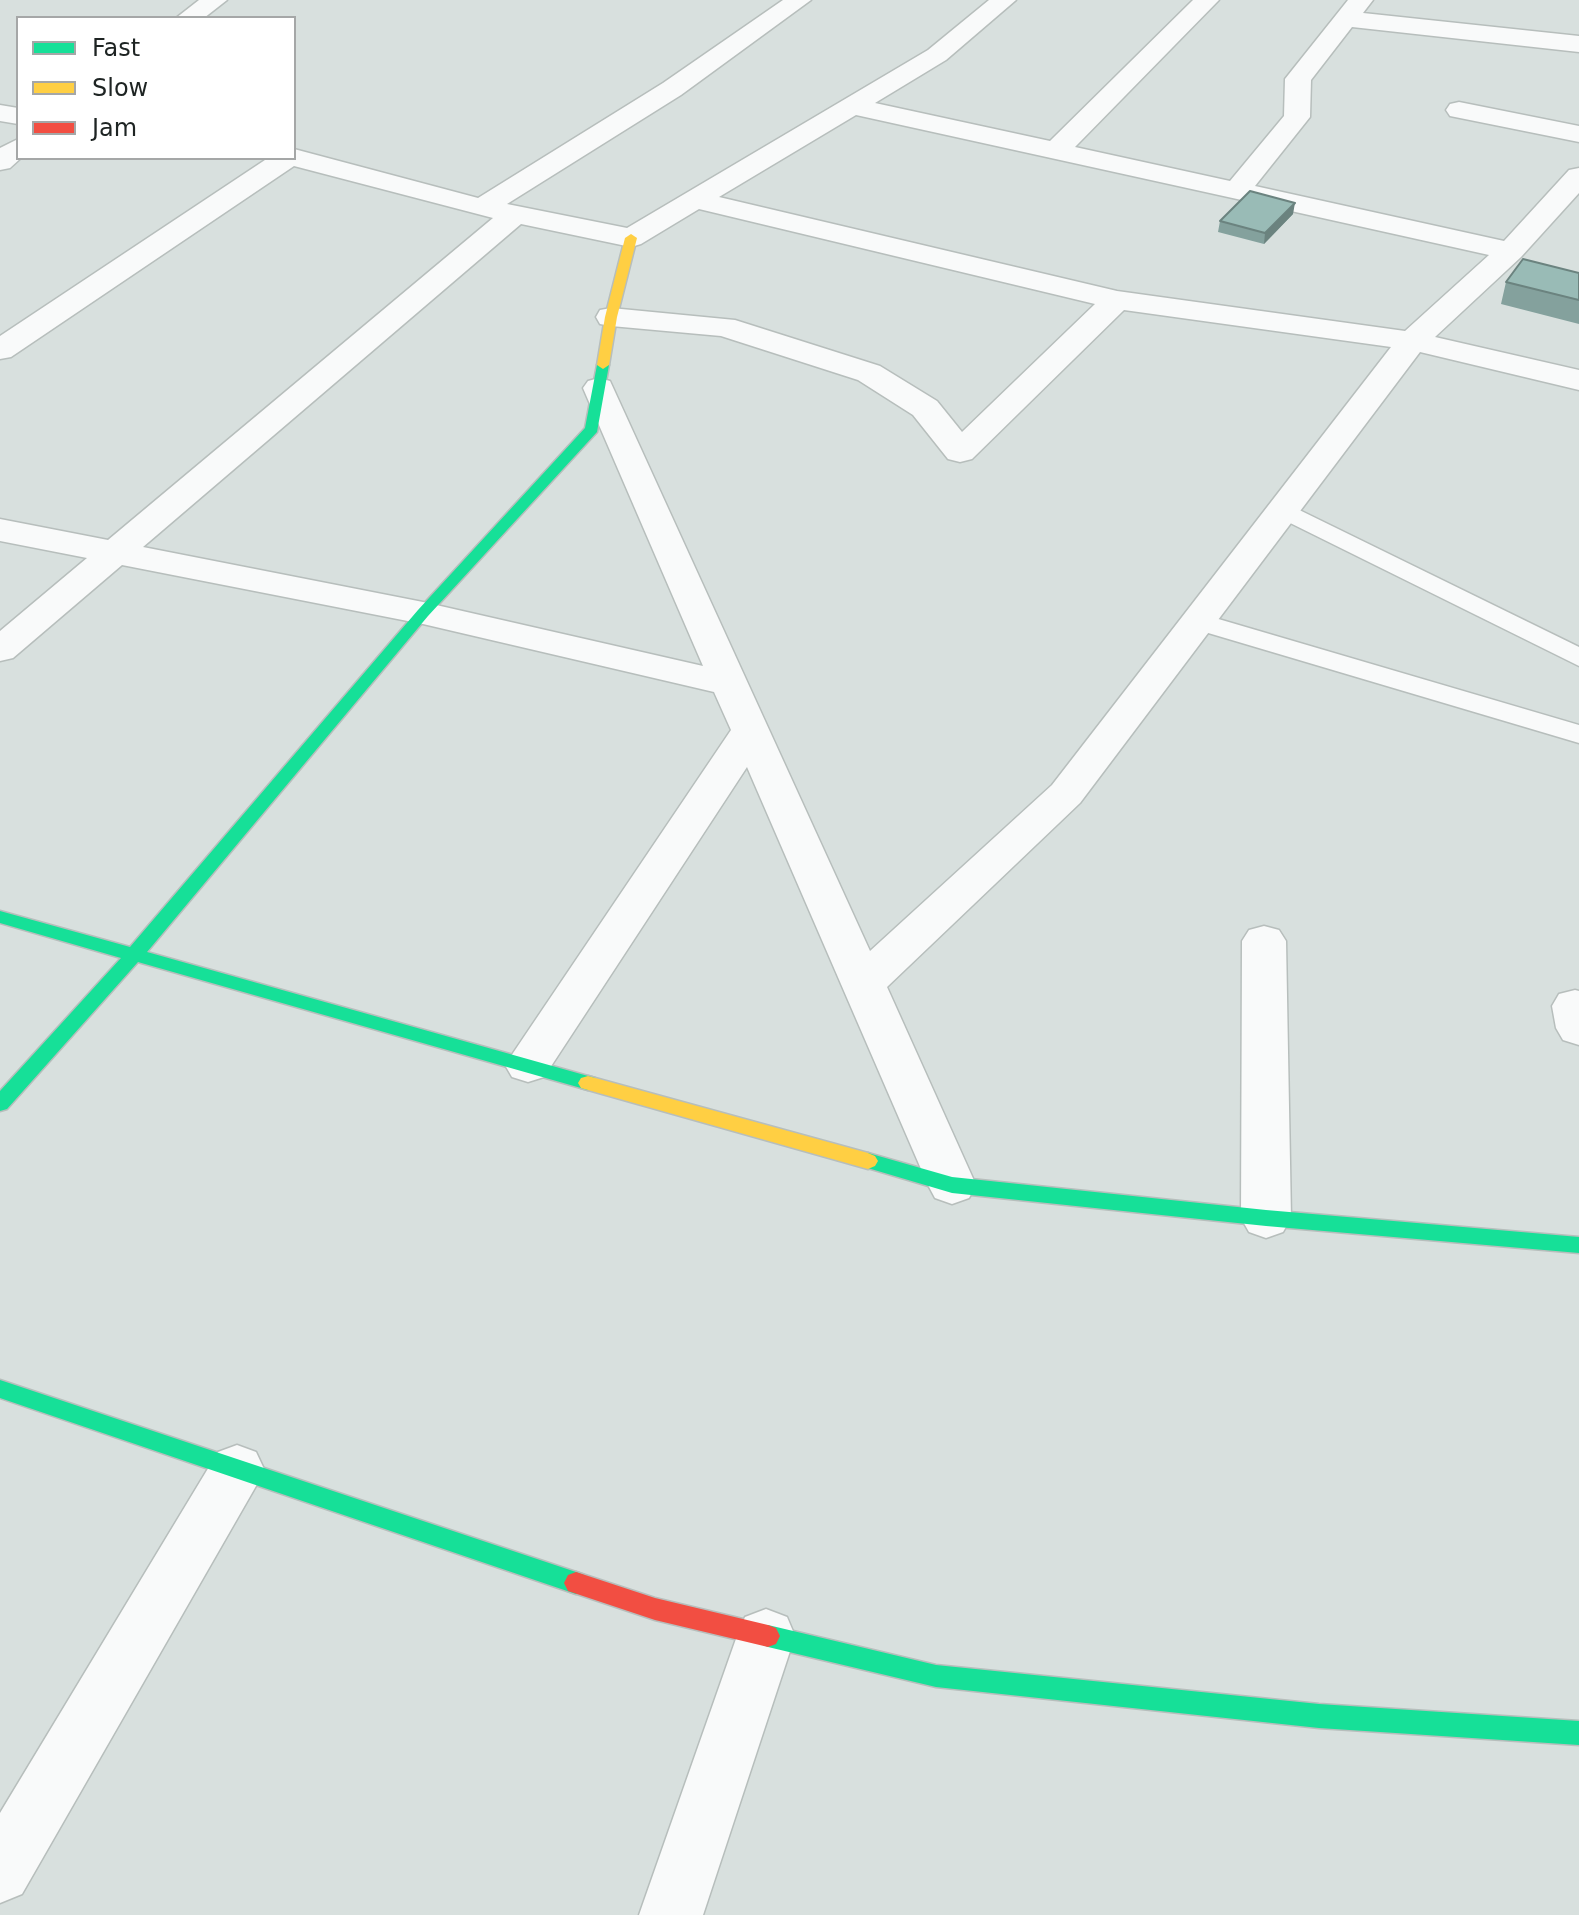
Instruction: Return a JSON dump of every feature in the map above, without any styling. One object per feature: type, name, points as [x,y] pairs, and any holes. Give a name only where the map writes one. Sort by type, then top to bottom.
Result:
[{"type":"street","points":[[191,16],[215,0]]},
{"type":"street","points":[[0,650],[499,211],[799,0]]},
{"type":"street","points":[[296,158],[499,211],[631,238],[937,55],[1004,0]]},
{"type":"street","points":[[1056,151],[1207,0]]},
{"type":"street","points":[[1237,191],[1297,117],[1298,79],[1354,10],[1579,44]]},
{"type":"street","points":[[852,106],[1511,251]]},
{"type":"street","points":[[1459,110],[1579,134]]},
{"type":"street","points":[[0,162],[16,149]]},
{"type":"street","points":[[0,350],[284,160]]},
{"type":"street","points":[[863,983],[1066,794],[1412,341],[1511,251],[1579,176]]},
{"type":"street","points":[[696,200],[1117,300],[1412,341],[1579,380]]},
{"type":"street","points":[[0,1104],[134,955],[423,613],[592,429],[611,317],[631,238]]},
{"type":"street","points":[[611,317],[724,327],[869,373],[925,408],[960,452],[1117,300]]},
{"type":"street","points":[[599,388],[952,1185]]},
{"type":"street","points":[[0,530],[423,613],[731,684]]},
{"type":"street","points":[[528,1065],[751,730]]},
{"type":"street","points":[[0,917],[952,1185],[1266,1218],[1579,1245]]},
{"type":"street","points":[[1264,941],[1266,1218]]},
{"type":"street","points":[[0,1389],[655,1609],[936,1676],[1319,1716],[1579,1733]]},
{"type":"street","points":[[0,1872],[237,1469]]},
{"type":"street","points":[[671,1915],[766,1636]]},
{"type":"lane","points":[[1283,510],[1579,658]]},
{"type":"lane","points":[[1198,621],[1578,734]]},
{"type":"building","points":[[1250,191],[1295,203],[1265,233],[1220,221]]},
{"type":"building","points":[[1523,259],[1579,273],[1579,300],[1506,282]]},
{"type":"traffic: fast","points":[[0,1104],[134,955],[423,613],[592,429],[603,365]]},
{"type":"traffic: fast","points":[[0,917],[588,1083]]},
{"type":"traffic: fast","points":[[868,1161],[952,1185],[1266,1218],[1579,1245]]},
{"type":"traffic: fast","points":[[0,1389],[576,1583]]},
{"type":"traffic: fast","points":[[768,1636],[936,1676],[1319,1716],[1579,1733]]},
{"type":"traffic: slow","points":[[603,365],[611,317],[631,238]]},
{"type":"traffic: slow","points":[[588,1083],[868,1161]]},
{"type":"traffic: jam","points":[[576,1583],[655,1609],[768,1636]]}]
